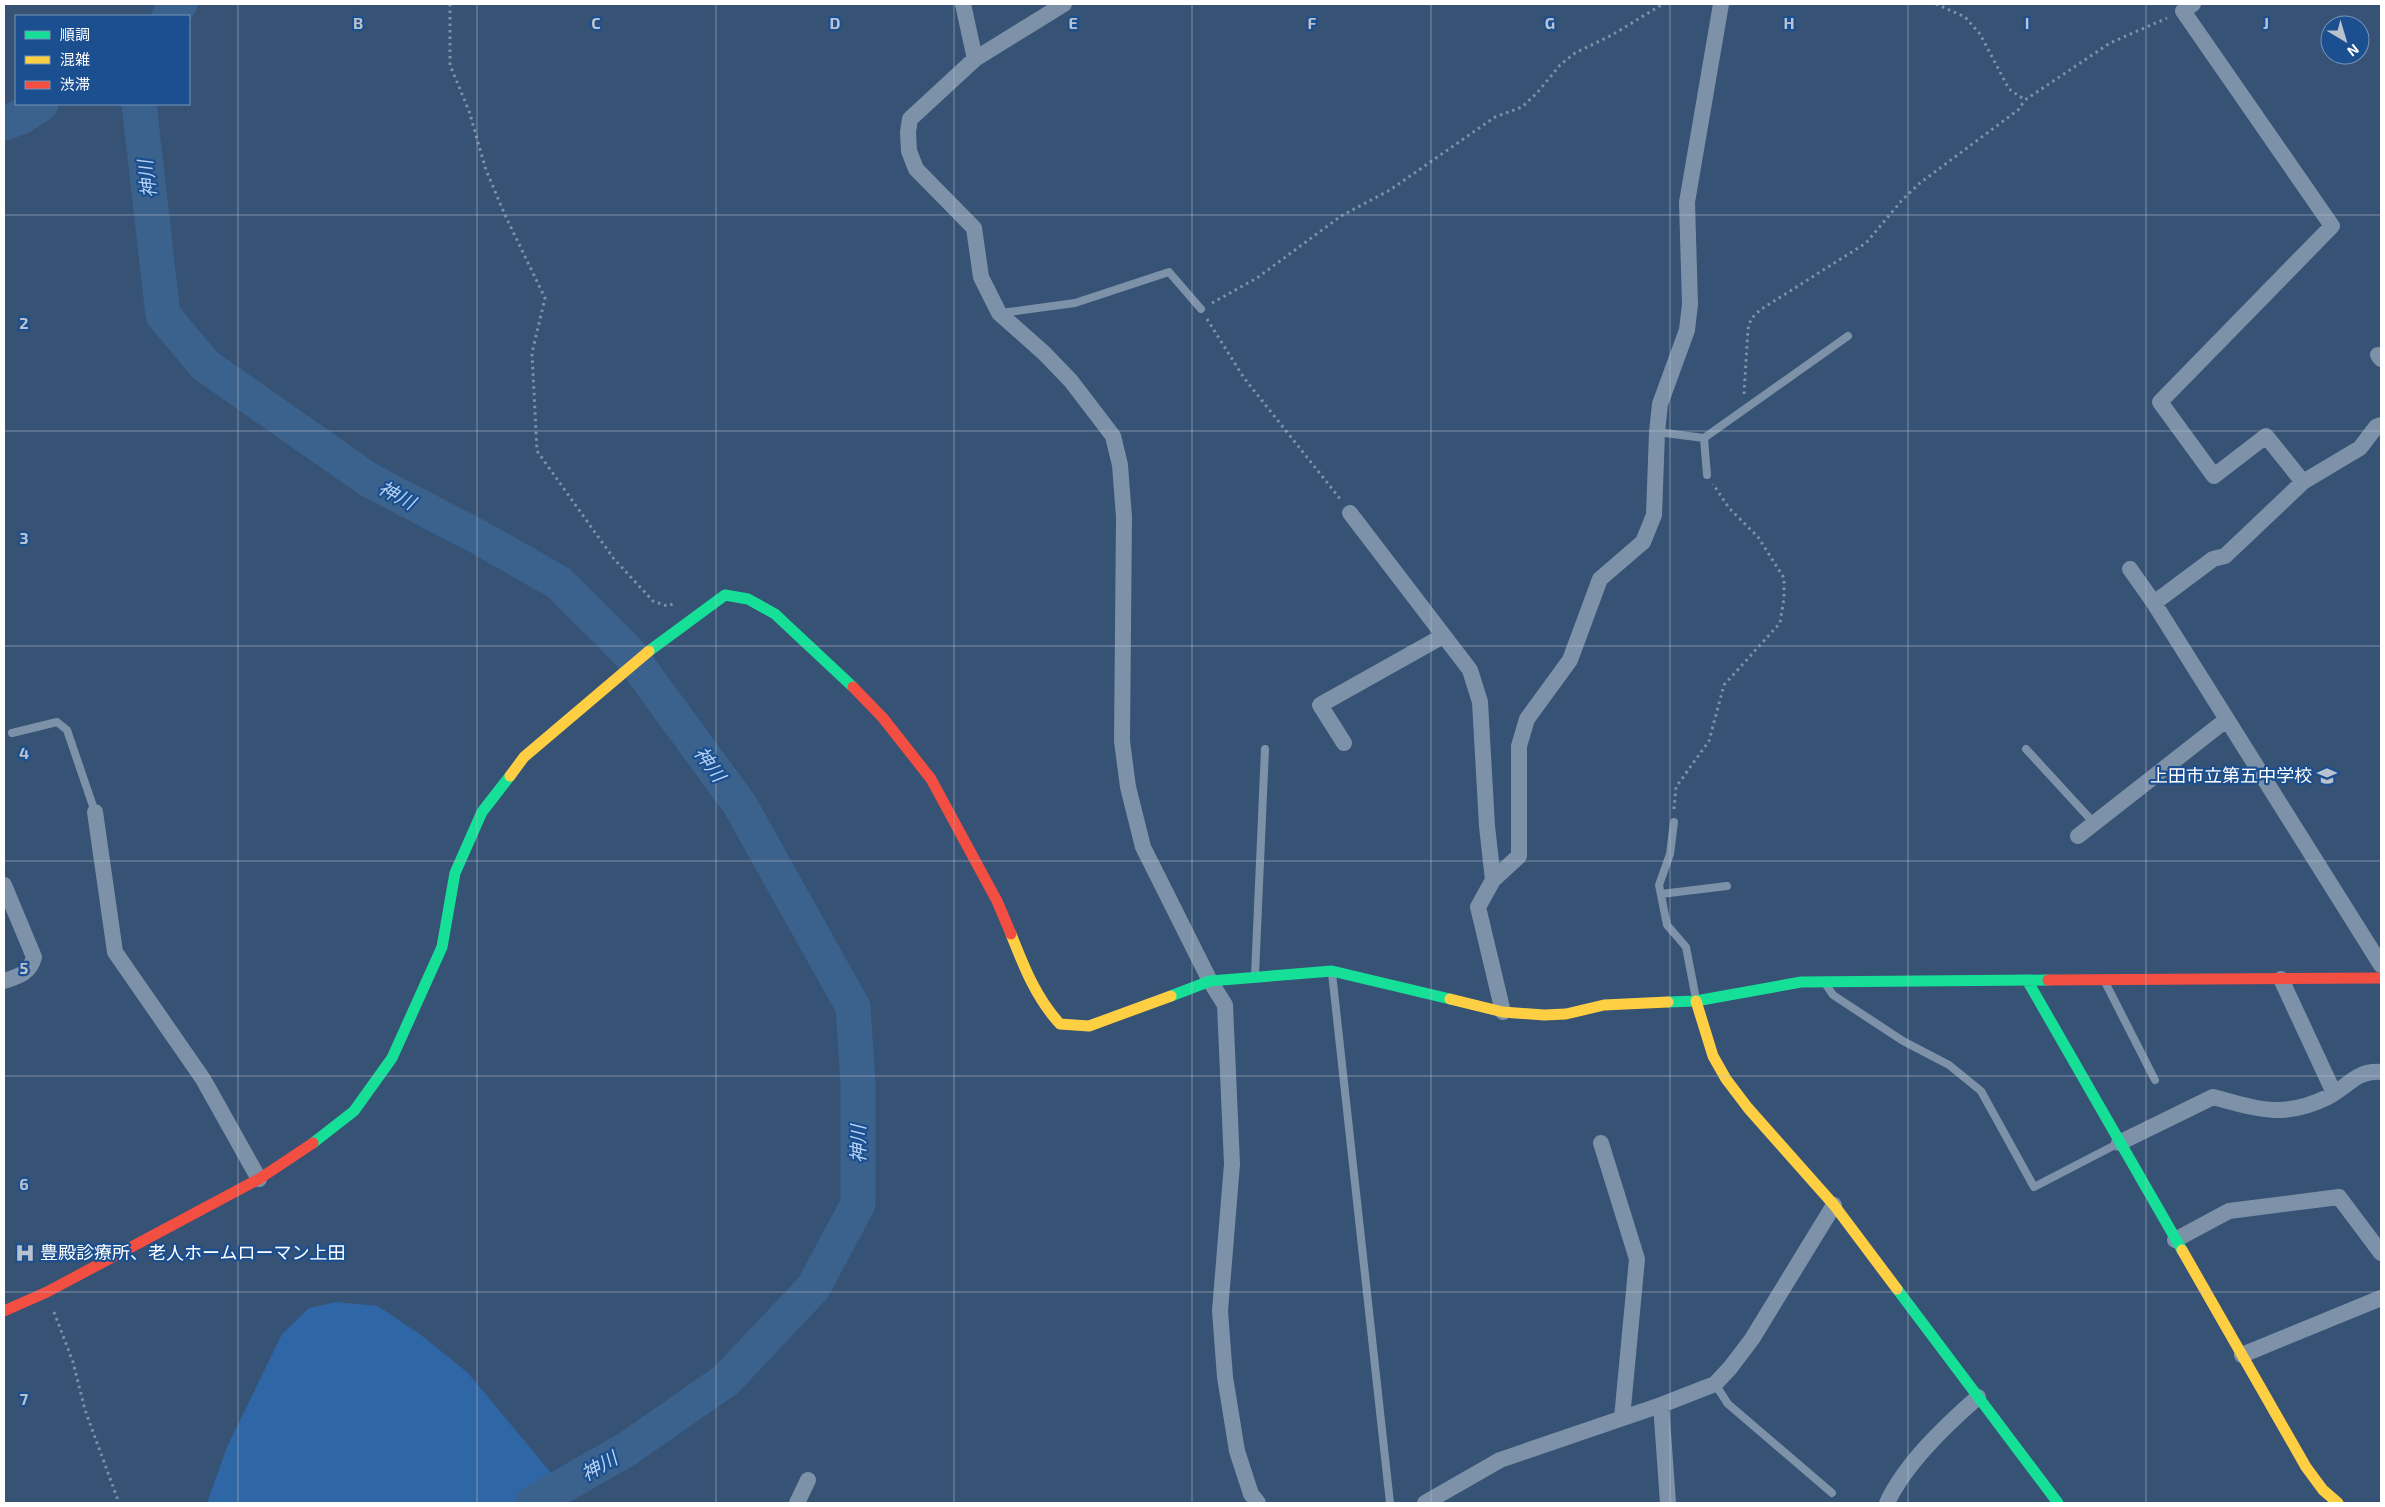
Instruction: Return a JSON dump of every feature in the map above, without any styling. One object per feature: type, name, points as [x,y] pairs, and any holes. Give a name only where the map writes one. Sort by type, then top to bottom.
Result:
[{"type":"street","points":[[962,4],[975,59]]},
{"type":"street","points":[[1064,4],[975,59],[910,119],[908,132],[909,151],[916,169],[974,228],[981,277],[999,313],[1044,353],[1071,381],[1113,436],[1120,465],[1124,517],[1122,741],[1128,787],[1143,848],[1210,981],[1225,1005],[1232,1164],[1220,1320],[1225,1377],[1237,1451],[1253,1500]]},
{"type":"street","points":[[1503,1012],[1478,907],[1493,880],[1519,856],[1520,746],[1527,719],[1570,660],[1600,579],[1643,542],[1654,515],[1656,432],[1660,404],[1687,330],[1690,304],[1687,202],[1721,4]]},
{"type":"street","points":[[2188,7],[2332,226],[2160,402],[2214,476],[2266,436],[2303,482]]},
{"type":"street","points":[[2154,604],[2213,559],[2225,556],[2303,482],[2360,448],[2376,427],[2381,425]]},
{"type":"street","points":[[1350,513],[1470,670],[1480,702],[1486,826],[1493,880]]},
{"type":"street","points":[[2130,569],[2154,604],[2381,965]]},
{"type":"street","points":[[4,1311],[47,1292],[259,1179],[317,1140],[354,1111],[392,1058],[442,947],[455,872],[482,812],[524,757],[597,693],[678,628],[725,595],[748,600],[775,614],[830,663],[876,711],[931,779],[997,901],[1028,978],[1047,1010],[1060,1024],[1089,1026],[1210,981],[1332,971],[1393,988],[1503,1012],[1544,1016],[1566,1014],[1604,1006],[1696,1000],[1801,982],[2381,978]]},
{"type":"street","points":[[1344,743],[1320,705],[1443,636]]},
{"type":"street","points":[[2078,836],[2226,720]]},
{"type":"street","points":[[95,812],[115,952],[203,1079],[259,1179]]},
{"type":"street","points":[[4,885],[34,957],[32,966],[20,976],[4,981]]},
{"type":"street","points":[[2281,979],[2334,1093]]},
{"type":"street","points":[[2027,980],[2306,1467],[2324,1490],[2338,1503]]},
{"type":"street","points":[[1696,1000],[1713,1056],[1726,1079],[1748,1108],[1834,1205],[2058,1503]]},
{"type":"street","points":[[2119,1143],[2213,1097],[2248,1107],[2281,1112],[2308,1105],[2334,1093],[2367,1071],[2381,1072]]},
{"type":"street","points":[[1601,1143],[1637,1259],[1622,1418]]},
{"type":"street","points":[[2175,1240],[2229,1211],[2339,1196],[2381,1253]]},
{"type":"street","points":[[1425,1503],[1500,1460],[1661,1406],[1715,1384],[1752,1339],[1834,1205]]},
{"type":"street","points":[[2242,1355],[2381,1298]]},
{"type":"street","points":[[1887,1503],[1896,1485],[1950,1422],[1978,1397]]},
{"type":"street","points":[[1661,1406],[1668,1503]]},
{"type":"street","points":[[797,1503],[808,1480]]},
{"type":"lane","points":[[999,313],[1075,303],[1169,272],[1201,309]]},
{"type":"lane","points":[[1656,432],[1704,438],[1848,336]]},
{"type":"lane","points":[[1704,438],[1707,475]]},
{"type":"lane","points":[[12,732],[57,722],[67,730],[95,812]]},
{"type":"lane","points":[[2026,748],[2094,823]]},
{"type":"lane","points":[[1255,978],[1265,749]]},
{"type":"lane","points":[[1674,822],[1670,854],[1659,885],[1667,925],[1686,946],[1696,1000]]},
{"type":"lane","points":[[1661,894],[1727,886]]},
{"type":"lane","points":[[1332,971],[1390,1503]]},
{"type":"lane","points":[[2104,979],[2155,1080]]},
{"type":"lane","points":[[1824,982],[1833,995],[1903,1041],[1949,1065],[1981,1091],[2034,1187],[2119,1143]]},
{"type":"lane","points":[[1715,1384],[1728,1404],[1832,1493]]},
{"type":"path","points":[[450,4],[450,65],[469,111],[486,170],[505,215],[545,298],[532,353],[537,451],[614,559],[653,601],[667,606],[685,600]]},
{"type":"path","points":[[1350,513],[1244,378],[1201,309],[1257,278],[1341,216],[1390,190],[1495,117],[1522,107],[1537,93],[1560,65],[1575,53],[1612,35],[1663,4]]},
{"type":"path","points":[[1936,4],[1965,17],[1980,34],[2009,89],[2025,100]]},
{"type":"path","points":[[1744,410],[1750,319],[1760,310],[1866,243],[1903,199],[1920,183],[2018,110],[2025,100],[2110,43],[2188,7]]},
{"type":"path","points":[[1674,822],[1676,787],[1709,741],[1724,685],[1780,624],[1784,598],[1784,578],[1758,536],[1730,508],[1707,475]]},
{"type":"path","points":[[47,1292],[73,1362],[85,1410],[119,1503]]},
{"type":"shaded area","points":[[336,1302],[378,1306],[421,1335],[468,1373],[552,1474],[569,1503],[207,1503],[227,1447],[282,1334],[309,1308]]},
{"type":"waterway","name":"神川","points":[[170,15],[180,4]]},
{"type":"waterway","points":[[4,123],[21,117],[39,105]]},
{"type":"waterway","name":"神川","points":[[139,105],[163,315],[205,365],[369,480],[484,540],[559,583],[628,652],[740,805],[853,1007],[858,1083],[858,1204],[813,1288],[726,1380],[627,1449],[533,1503]]},
{"type":"traffic: fast","points":[[649,651],[725,595],[748,599],[775,614],[853,687]]},
{"type":"traffic: fast","points":[[313,1143],[354,1111],[392,1058],[442,947],[455,873],[482,812],[510,776]]},
{"type":"traffic: fast","points":[[1171,996],[1210,981],[1332,971],[1450,999]]},
{"type":"traffic: fast","points":[[2027,980],[2182,1250]]},
{"type":"traffic: fast","points":[[1668,1002],[1696,1001],[1801,982],[2048,980]]},
{"type":"traffic: fast","points":[[1897,1289],[2058,1503]]},
{"type":"traffic: slow","points":[[510,776],[524,757],[649,651]]},
{"type":"traffic: slow","points":[[1011,934],[1037,993],[1060,1024],[1089,1026],[1171,996]]},
{"type":"traffic: slow","points":[[1450,999],[1503,1012],[1544,1015],[1566,1014],[1604,1005],[1668,1002]]},
{"type":"traffic: slow","points":[[1696,1001],[1713,1056],[1726,1079],[1748,1108],[1834,1205],[1897,1289]]},
{"type":"traffic: slow","points":[[2182,1250],[2306,1467],[2323,1490],[2338,1503]]},
{"type":"traffic: jam","points":[[853,687],[883,718],[931,779],[997,901],[1011,934]]},
{"type":"traffic: jam","points":[[2048,980],[2381,978]]},
{"type":"traffic: jam","points":[[4,1311],[47,1292],[259,1179],[313,1143]]},
{"type":"place","name":"上田市立第五中学校","points":[[2327,776]]},
{"type":"place","name":"豊殿診療所、老人ホームローマン上田","points":[[25,1253]]}]
